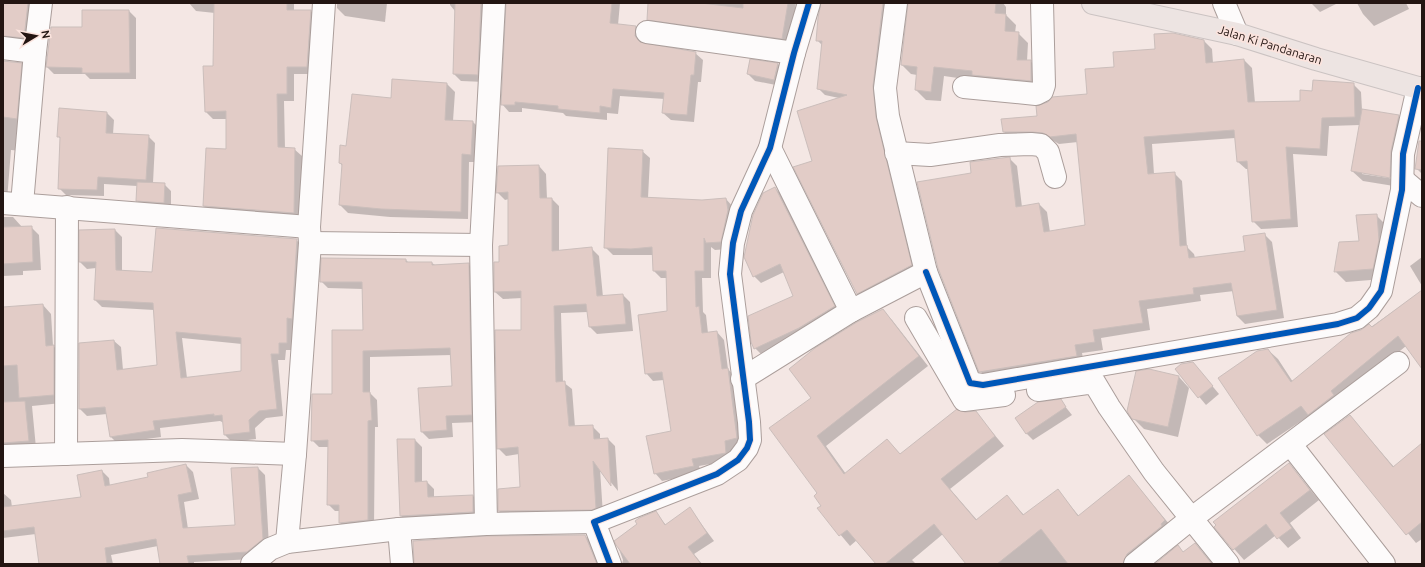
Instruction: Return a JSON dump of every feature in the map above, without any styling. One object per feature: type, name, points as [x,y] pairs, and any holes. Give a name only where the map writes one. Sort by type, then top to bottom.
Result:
[{"type":"main road","name":"Jalan Ki Pandanaran","points":[[1093,3],[1237,34],[1316,59],[1420,88]]},
{"type":"street","points":[[41,3],[12,203],[310,235],[481,246]]},
{"type":"street","points":[[287,542],[295,454],[324,3]]},
{"type":"street","points":[[486,524],[481,246],[494,3]]},
{"type":"street","points":[[252,564],[270,549],[287,542],[399,529],[486,524],[594,522],[718,474],[738,460],[747,448],[750,440],[730,274],[731,256],[741,211],[770,148],[794,53],[810,3]]},
{"type":"street","points":[[896,3],[885,88],[888,116],[926,272],[970,383],[983,385],[1338,324],[1357,318],[1369,308],[1380,291],[1403,180],[1401,166],[1403,154],[1420,88]]},
{"type":"street","points":[[964,87],[1036,94],[1042,91],[1044,85],[1042,3]]},
{"type":"street","points":[[1224,3],[1237,34]]},
{"type":"street","points":[[647,32],[794,53]]},
{"type":"street","points":[[3,48],[35,52]]},
{"type":"street","points":[[896,153],[930,155],[1000,145],[1041,145],[1048,152],[1055,177]]},
{"type":"street","points":[[770,148],[851,311]]},
{"type":"street","points":[[1403,180],[1422,196]]},
{"type":"street","points":[[66,454],[67,208]]},
{"type":"street","points":[[742,379],[851,311],[926,272]]},
{"type":"street","points":[[916,318],[964,400],[1094,382],[1109,407],[1154,472],[1228,564]]},
{"type":"street","points":[[1135,564],[1192,518],[1398,363]]},
{"type":"street","points":[[1291,445],[1384,564]]},
{"type":"street","points":[[3,456],[182,450],[295,454]]},
{"type":"street","points":[[594,522],[610,564]]},
{"type":"street","points":[[399,529],[402,564]]},
{"type":"building","points":[[3,3],[28,3],[24,38],[3,36]]},
{"type":"building","points":[[214,3],[287,3],[287,10],[311,10],[307,67],[287,67],[287,94],[277,94],[278,147],[295,148],[294,213],[203,206],[206,148],[226,149],[226,111],[205,112],[203,66],[213,66]]},
{"type":"building","points":[[455,3],[481,3],[478,75],[453,74]]},
{"type":"building","points":[[506,3],[612,3],[610,23],[636,26],[635,36],[640,42],[696,52],[694,75],[691,75],[687,115],[662,113],[664,93],[613,89],[611,108],[600,106],[600,113],[558,109],[558,106],[515,102],[515,105],[501,105]]},
{"type":"building","points":[[648,3],[701,3],[743,8],[743,3],[788,3],[782,39],[647,20]]},
{"type":"building","points":[[821,3],[883,3],[873,86],[876,117],[912,265],[857,294],[793,167],[812,161],[797,111],[847,95],[817,89],[822,41],[816,41]]},
{"type":"building","points":[[908,3],[996,3],[995,13],[1006,14],[1005,31],[1019,32],[1017,60],[1031,60],[1031,81],[972,75],[972,71],[934,67],[931,92],[915,90],[917,67],[901,65]]},
{"type":"building","points":[[82,10],[129,10],[130,73],[82,73],[82,68],[46,67],[51,27],[82,27]]},
{"type":"building","points":[[1173,33],[1204,40],[1206,63],[1244,59],[1248,102],[1300,101],[1300,90],[1312,91],[1313,80],[1354,83],[1355,117],[1322,118],[1320,149],[1286,147],[1291,219],[1252,222],[1247,161],[1237,162],[1234,130],[1144,137],[1148,174],[1175,172],[1180,246],[1187,245],[1189,258],[1245,251],[1243,236],[1265,233],[1277,310],[1237,316],[1231,283],[1193,288],[1194,294],[1139,301],[1143,323],[1093,330],[1095,342],[1075,345],[1077,356],[979,372],[938,268],[917,182],[971,173],[970,162],[1010,157],[1016,207],[1039,203],[1044,232],[1085,225],[1076,134],[1050,137],[1043,133],[1003,132],[1001,119],[1037,116],[1036,106],[1048,102],[1052,97],[1087,94],[1085,69],[1114,67],[1113,52],[1155,49],[1154,34]]},
{"type":"building","points":[[750,59],[778,63],[774,80],[747,74]]},
{"type":"building","points":[[3,61],[22,63],[17,119],[3,117]]},
{"type":"building","points":[[392,79],[447,83],[445,120],[473,121],[471,155],[462,154],[461,212],[381,209],[339,205],[342,164],[339,163],[340,145],[346,146],[352,94],[391,98]]},
{"type":"building","points":[[59,108],[107,112],[106,133],[149,135],[146,180],[98,177],[97,190],[58,189],[60,137],[57,137]]},
{"type":"building","points":[[1362,109],[1399,115],[1391,151],[1390,178],[1351,171]]},
{"type":"building","points":[[1419,141],[1422,141],[1422,170],[1415,169]]},
{"type":"building","points":[[608,148],[643,150],[641,197],[702,200],[726,198],[728,210],[721,242],[706,243],[704,238],[704,271],[695,271],[696,307],[699,306],[702,333],[717,331],[722,369],[728,368],[737,438],[725,441],[726,453],[692,459],[694,466],[654,474],[646,436],[671,431],[662,372],[645,374],[638,315],[667,311],[666,271],[653,271],[652,247],[631,249],[604,248]]},
{"type":"building","points":[[539,165],[540,198],[552,198],[552,251],[592,247],[597,296],[623,294],[626,324],[589,327],[586,304],[554,306],[556,382],[565,381],[569,426],[593,425],[594,439],[608,438],[611,486],[593,461],[596,508],[592,510],[498,511],[498,489],[520,487],[518,447],[497,449],[495,330],[521,330],[521,291],[494,292],[494,262],[499,262],[499,246],[508,245],[508,192],[496,193],[498,166]]},
{"type":"building","points":[[137,182],[165,183],[164,203],[136,201]]},
{"type":"building","points":[[775,187],[835,306],[799,328],[754,349],[751,342],[748,316],[793,296],[780,264],[753,277],[744,257],[753,215],[763,193]]},
{"type":"building","points":[[1377,214],[1379,240],[1373,269],[1334,272],[1339,242],[1359,241],[1356,215]]},
{"type":"building","points":[[32,226],[33,262],[3,264],[3,227]]},
{"type":"building","points":[[156,228],[297,239],[292,319],[287,318],[287,343],[279,343],[279,354],[271,354],[277,409],[259,411],[249,420],[250,432],[224,435],[222,415],[214,416],[214,414],[153,421],[155,430],[110,437],[105,407],[79,409],[79,343],[114,340],[117,370],[157,365],[153,303],[94,300],[96,262],[79,262],[79,230],[115,229],[116,270],[152,272]],"holes":[[[176,332],[241,338],[241,371],[181,378]]]},
{"type":"building","points":[[321,258],[406,259],[406,262],[432,262],[432,265],[469,263],[472,415],[446,416],[447,430],[421,432],[418,388],[452,386],[450,348],[363,351],[363,392],[370,392],[372,420],[368,421],[368,520],[339,523],[339,505],[327,505],[328,440],[311,441],[312,394],[332,394],[332,330],[363,330],[362,282],[320,282]]},
{"type":"building","points":[[1422,290],[1422,369],[1398,336],[1331,391],[1334,395],[1308,415],[1301,406],[1257,436],[1218,378],[1257,351],[1268,349],[1291,382],[1351,333],[1361,330],[1369,324],[1372,327]]},
{"type":"building","points":[[43,304],[46,346],[54,345],[54,395],[19,398],[17,365],[3,366],[3,307]]},
{"type":"building","points":[[883,309],[919,356],[817,436],[844,474],[887,439],[900,454],[957,409],[965,412],[976,411],[995,436],[941,479],[976,520],[1007,495],[1023,515],[1058,489],[1078,516],[1129,475],[1165,520],[1161,524],[1162,526],[1127,554],[1123,564],[1068,564],[1041,529],[997,564],[966,564],[934,524],[885,564],[876,564],[847,530],[839,536],[817,508],[821,506],[814,496],[817,493],[769,428],[811,398],[789,369],[815,348],[857,322]]},
{"type":"building","points":[[1193,362],[1213,386],[1198,398],[1175,369],[1181,364]]},
{"type":"building","points":[[1149,369],[1179,376],[1168,427],[1132,419],[1127,411],[1136,371]]},
{"type":"building","points":[[1061,399],[1066,407],[1026,434],[1015,418],[1038,402]]},
{"type":"building","points":[[25,401],[29,441],[3,443],[3,402]]},
{"type":"building","points":[[1350,415],[1393,467],[1422,443],[1422,522],[1406,535],[1324,434]]},
{"type":"building","points":[[397,439],[415,439],[415,482],[427,481],[428,497],[473,495],[473,512],[400,516]]},
{"type":"building","points":[[1289,463],[1310,490],[1280,513],[1292,528],[1277,539],[1266,524],[1233,550],[1214,527],[1216,525],[1213,522]]},
{"type":"building","points":[[186,464],[192,492],[178,495],[183,528],[235,525],[231,468],[258,467],[263,539],[247,552],[187,556],[189,564],[160,564],[156,539],[105,548],[107,564],[39,564],[34,527],[3,531],[3,507],[81,497],[77,475],[102,470],[105,486],[148,477],[147,473]]},
{"type":"building","points":[[690,507],[707,533],[688,547],[701,564],[630,564],[614,541],[637,524],[635,521],[639,518],[656,511],[665,525]]},
{"type":"building","points":[[585,535],[597,564],[414,564],[413,541],[486,536]]},
{"type":"building","points":[[1195,543],[1212,564],[1155,564],[1178,545],[1183,552]]},
{"type":"cycle path","points":[[610,564],[594,522],[717,474],[738,460],[747,448],[750,440],[730,274],[733,243],[741,211],[770,148],[794,53],[809,3]]},
{"type":"cycle path","points":[[926,272],[970,383],[983,385],[1338,324],[1357,318],[1369,308],[1381,291],[1402,190],[1403,154],[1418,88]]}]
